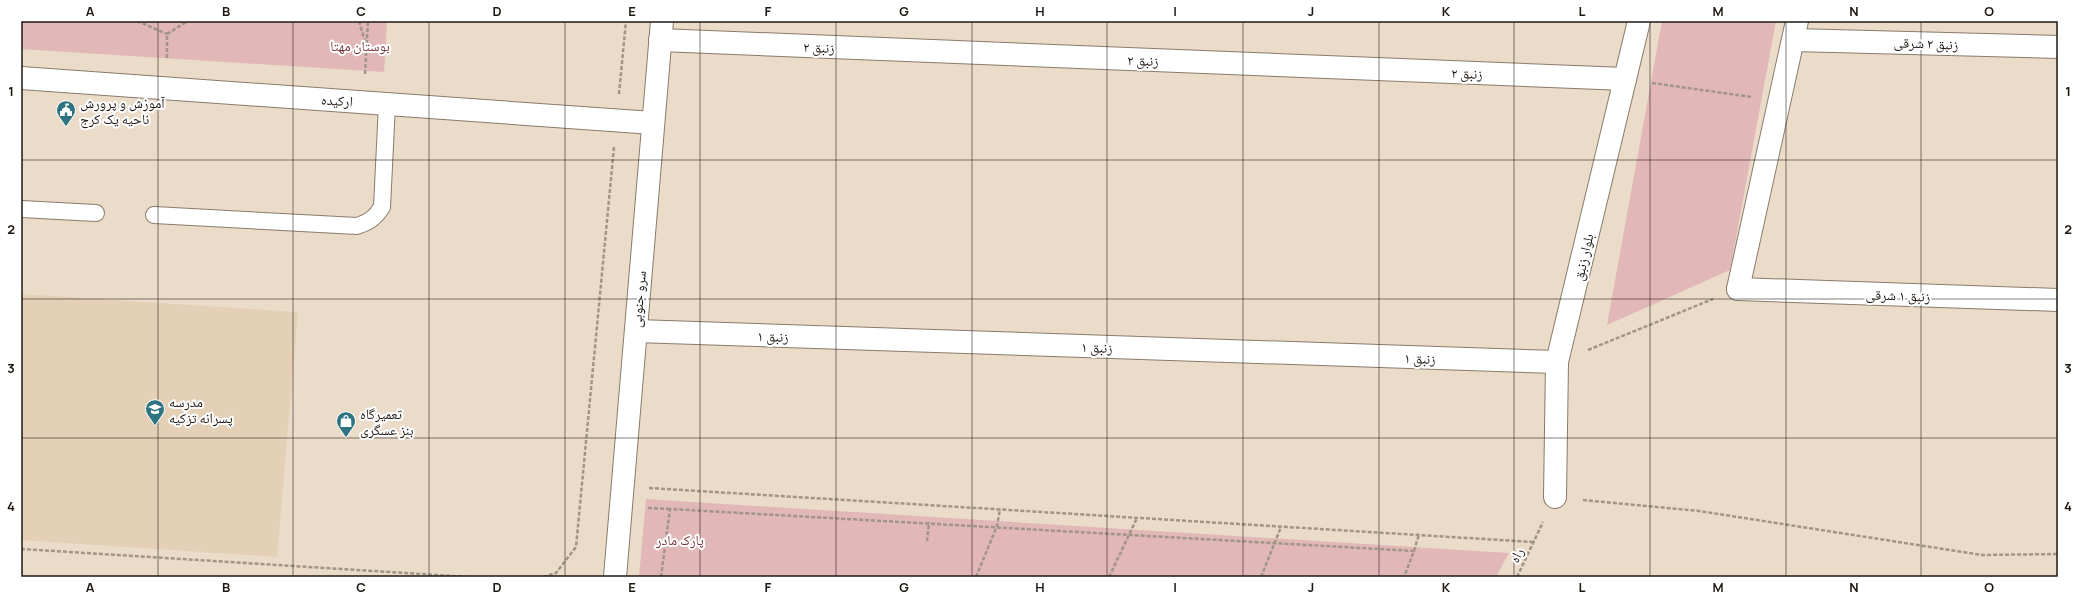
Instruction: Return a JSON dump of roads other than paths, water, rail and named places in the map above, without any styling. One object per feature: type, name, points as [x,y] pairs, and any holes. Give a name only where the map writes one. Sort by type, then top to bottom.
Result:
[{"type":"street","name":"بلوار زنبق","points":[[1555,497],[1557,362],[1639,21]]},
{"type":"street","name":"زنبق ۲ شرقی","points":[[1796,30],[2058,47]]},
{"type":"street","name":"زنبق ۱ شرقی","points":[[1796,30],[1738,289],[2058,300]]},
{"type":"street","name":"زنبق ۲","points":[[661,31],[1625,79]]},
{"type":"street","name":"سرو جنوبی","points":[[615,577],[661,31]]},
{"type":"street","name":"ارکیده","points":[[21,78],[653,122]]},
{"type":"street","name":"زنبق ۱","points":[[636,331],[1557,362]]},
{"type":"lane","points":[[154,215],[357,226],[366,223],[376,217],[382,208],[387,104]]},
{"type":"lane","points":[[21,209],[96,213]]},
{"type":"place","name":"آموزش و پرورش ناحیه یک کرج","points":[[66,127]]},
{"type":"place","name":"مدرسه پسرانه تزکیه","points":[[155,426]]},
{"type":"place","name":"تعمیرگاه بنز عسگری","points":[[346,438]]},
{"type":"park label","name":"بوستان مهتا","points":[[360,45]]},
{"type":"park label","name":"پارک مادر","points":[[680,539]]}]
